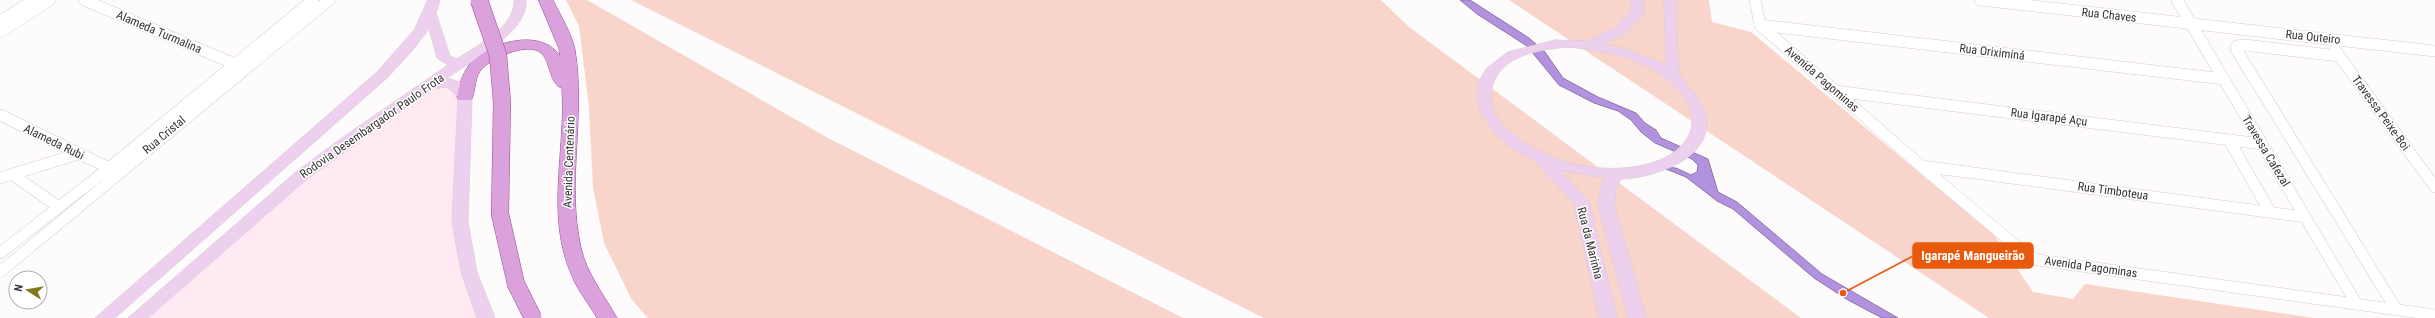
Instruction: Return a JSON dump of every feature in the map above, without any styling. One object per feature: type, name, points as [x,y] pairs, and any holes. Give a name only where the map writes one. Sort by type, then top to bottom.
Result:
[{"type":"main road","name":"Rodovia Desembargador Paulo Frota","points":[[104,318],[382,75],[416,38],[431,15],[434,0]]},
{"type":"main road","points":[[479,0],[486,16],[498,55],[502,102],[500,214],[516,284],[533,318]]},
{"type":"main road","name":"Rodovia Desembargador Paulo Frota","points":[[137,318],[302,175],[351,138],[498,37],[518,16],[521,6],[520,0]]},
{"type":"main road","name":"Avenida Centenário","points":[[546,0],[567,49],[571,105],[566,192],[567,221],[572,249],[581,276],[607,318]]},
{"type":"main road","points":[[1591,44],[1620,31],[1637,13],[1637,0]]},
{"type":"main road","points":[[1670,0],[1673,76]]},
{"type":"main road","points":[[431,15],[444,58],[459,65]]},
{"type":"main road","points":[[1591,44],[1636,56],[1673,76],[1686,90],[1695,104],[1700,119],[1698,133],[1691,146],[1678,158],[1660,166],[1639,172],[1615,174],[1564,167],[1540,158],[1519,147],[1502,134],[1491,119],[1484,105],[1483,89],[1495,67],[1510,56],[1527,49],[1546,45],[1591,44]]},
{"type":"main road","points":[[486,318],[469,272],[460,222],[466,97],[469,78],[474,69],[483,60],[507,48],[536,45],[544,47],[555,62],[571,105]]},
{"type":"main road","points":[[429,85],[442,82],[456,84],[461,88],[466,97]]},
{"type":"main road","name":"Rua da Marinha","points":[[1540,158],[1581,202],[1608,318]]},
{"type":"main road","name":"Rua da Marinha","points":[[1615,174],[1608,189],[1606,204],[1637,318]]},
{"type":"street","points":[[1,28],[34,0]]},
{"type":"street","points":[[1,28],[50,0]]},
{"type":"street","name":"Alameda Turmalina","points":[[84,0],[235,64]]},
{"type":"street","name":"Rua Cristal","points":[[0,253],[109,168],[313,0]]},
{"type":"street","name":"Rua Cristal","points":[[0,272],[194,110],[329,0]]},
{"type":"street","points":[[1756,0],[1760,25]]},
{"type":"street","name":"Rua Chaves","points":[[1980,0],[2191,24]]},
{"type":"street","name":"Travessa Cafezal","points":[[2177,0],[2356,303]]},
{"type":"street","points":[[292,17],[305,19]]},
{"type":"street","name":"Rua Outeiro","points":[[2191,24],[2435,51]]},
{"type":"street","name":"Rua Oriximiná","points":[[1760,25],[2224,79]]},
{"type":"street","name":"Avenida Pagominas","points":[[1760,25],[2018,249],[2038,260],[2435,315]]},
{"type":"street","name":"Travessa Peixe-Boi","points":[[2327,39],[2435,187]]},
{"type":"street","points":[[2339,56],[2237,46],[2236,49],[2396,309]]},
{"type":"street","name":"Rua Igarapé Açu","points":[[1835,91],[2262,144]]},
{"type":"street","points":[[182,107],[194,110]]},
{"type":"street","name":"Alameda Rubi","points":[[0,115],[109,168]]},
{"type":"street","points":[[2229,140],[2270,212]]},
{"type":"street","points":[[0,178],[78,154]]},
{"type":"street","name":"Rua Timboteua","points":[[1921,166],[2305,217]]},
{"type":"street","points":[[13,175],[59,207]]},
{"type":"street","points":[[20,237],[37,242]]},
{"type":"shaded area","points":[[566,0],[587,0],[828,138],[1183,318],[648,318],[632,300],[604,243],[593,187],[589,107],[579,26]]},
{"type":"shaded area","points":[[631,0],[1381,0],[1409,27],[1801,318],[1264,318]]},
{"type":"shaded area","points":[[1460,0],[1470,0],[1529,38],[1545,52],[1563,78],[1598,97],[1636,113],[1645,123],[1656,130],[1661,138],[1708,159],[1718,192],[1737,202],[1822,274],[1898,318],[1882,318],[1848,300],[1814,278],[1733,209],[1717,201],[1686,177],[1661,167],[1676,168],[1691,175],[1697,172],[1698,165],[1692,159],[1655,143],[1641,132],[1631,120],[1618,111],[1594,103],[1559,85],[1527,46],[1477,14]]},
{"type":"shaded area","points":[[1509,0],[1709,0],[1712,22],[1751,32],[1995,236],[2033,292],[2073,299],[2085,284],[2314,318],[1989,318]]},
{"type":"shaded area","points":[[440,85],[453,87],[461,92],[467,220],[486,318],[137,318],[408,96]]},
{"type":"place","name":"Igarapé Mangueirão","points":[[1843,293]]}]
